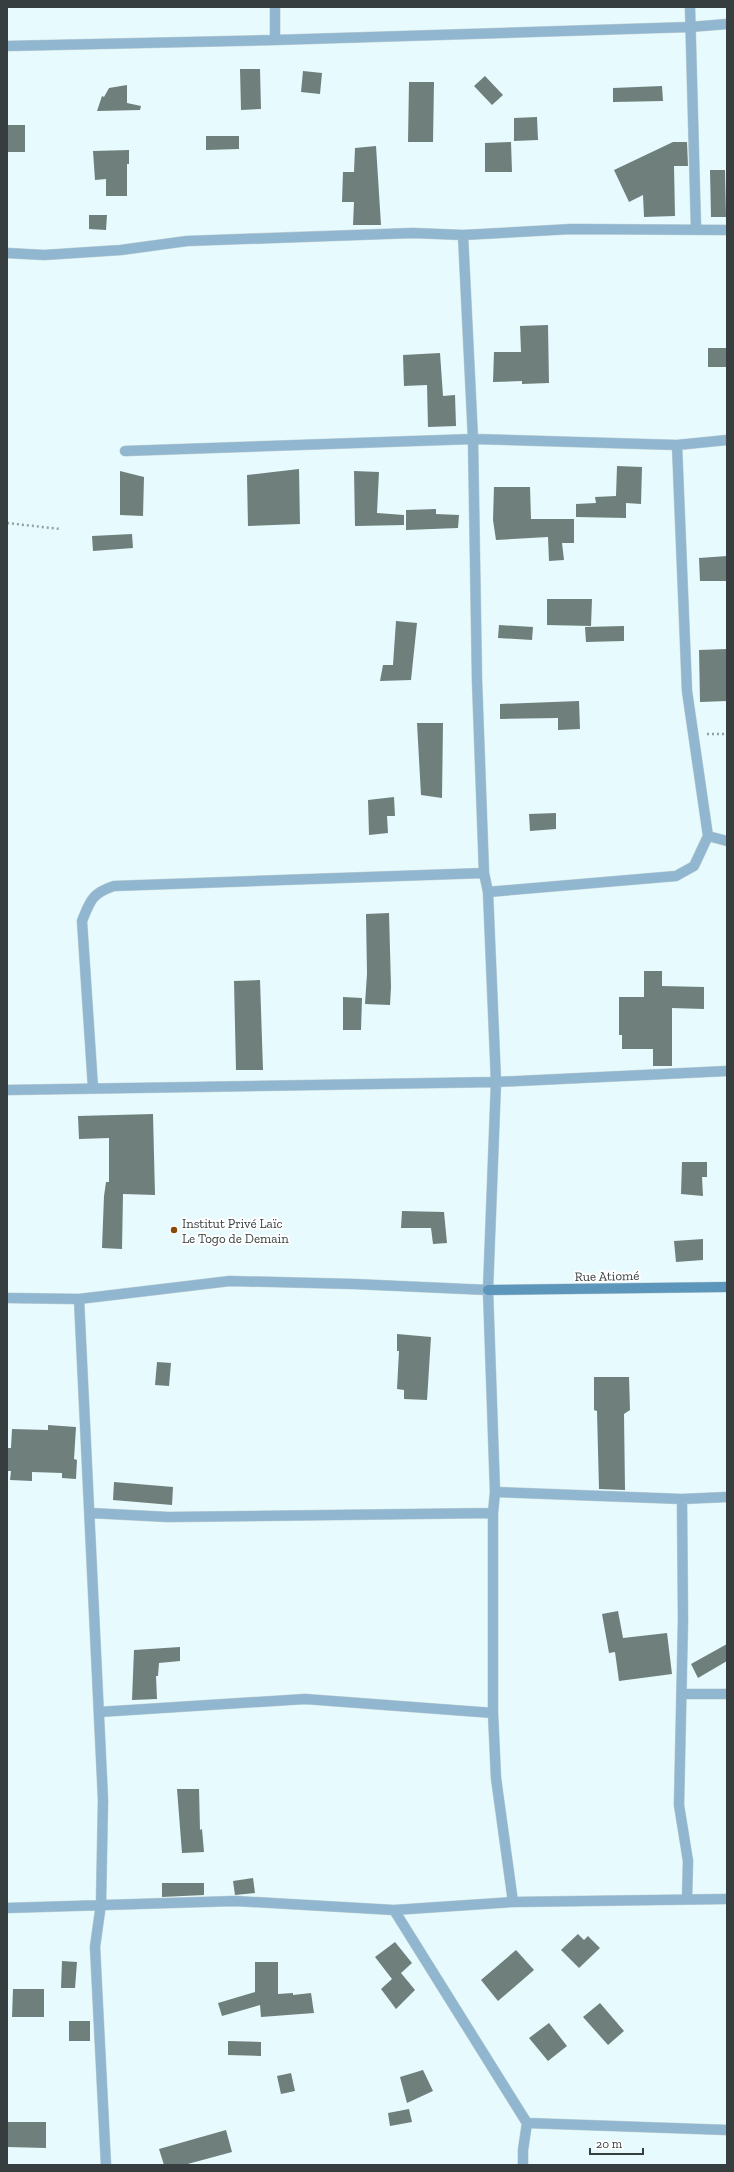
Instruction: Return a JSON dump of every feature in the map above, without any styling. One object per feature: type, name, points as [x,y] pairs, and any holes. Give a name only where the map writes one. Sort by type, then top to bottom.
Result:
[{"type":"street","points":[[274,7],[275,40]]},
{"type":"street","points":[[690,7],[696,229]]},
{"type":"street","points":[[7,46],[275,40],[690,27],[727,24]]},
{"type":"street","points":[[7,253],[52,255],[121,250],[187,241],[413,233],[463,235],[572,229],[727,230]]},
{"type":"street","points":[[463,235],[473,439],[477,680],[484,873],[488,892],[496,1082],[488,1290],[495,1492],[493,1513],[493,1713],[496,1778],[513,1902]]},
{"type":"street","points":[[125,451],[473,439],[677,445],[727,440]]},
{"type":"street","points":[[488,892],[676,876],[694,866],[708,836],[693,733],[685,647],[677,445]]},
{"type":"street","points":[[708,836],[727,841]]},
{"type":"street","points":[[93,1088],[82,921],[90,901],[100,890],[114,886],[484,873]]},
{"type":"street","points":[[7,1090],[496,1082],[727,1071]]},
{"type":"street","points":[[7,1298],[79,1299],[230,1281],[354,1284],[488,1290]]},
{"type":"street","name":"Rue Atiomé","points":[[488,1290],[727,1287]]},
{"type":"street","points":[[79,1299],[103,1800],[101,1904],[95,1947],[106,2165]]},
{"type":"street","points":[[495,1492],[682,1499],[727,1497]]},
{"type":"street","points":[[682,1499],[682,1694],[679,1805],[688,1861],[687,1899]]},
{"type":"street","points":[[90,1513],[168,1517],[493,1513]]},
{"type":"street","points":[[682,1694],[727,1694]]},
{"type":"street","points":[[99,1712],[305,1699],[493,1713]]},
{"type":"street","points":[[7,1908],[235,1901],[394,1910],[513,1902],[727,1899]]},
{"type":"street","points":[[394,1910],[527,2123],[523,2150],[523,2165]]},
{"type":"street","points":[[527,2123],[727,2130]]},
{"type":"path","points":[[7,523],[60,529]]},
{"type":"path","points":[[693,733],[727,734]]},
{"type":"building","points":[[240,69],[260,69],[261,109],[241,110]]},
{"type":"building","points":[[303,71],[322,73],[320,94],[301,92]]},
{"type":"building","points":[[485,76],[503,95],[492,105],[474,86]]},
{"type":"building","points":[[409,82],[434,82],[433,142],[408,142]]},
{"type":"building","points":[[127,85],[127,103],[141,106],[140,110],[97,111],[102,96],[104,97],[109,88]]},
{"type":"building","points":[[662,86],[663,101],[613,102],[613,88]]},
{"type":"building","points":[[537,117],[538,140],[514,141],[514,118]]},
{"type":"building","points":[[7,125],[25,125],[25,152],[7,152]]},
{"type":"building","points":[[206,136],[239,136],[239,149],[206,150]]},
{"type":"building","points":[[511,142],[512,172],[485,172],[485,143]]},
{"type":"building","points":[[673,142],[687,142],[688,166],[674,166],[675,216],[644,217],[643,195],[629,202],[614,170]]},
{"type":"building","points":[[376,146],[381,225],[353,225],[354,202],[342,202],[343,172],[354,172],[355,148]]},
{"type":"building","points":[[129,150],[129,164],[127,164],[127,196],[106,196],[106,179],[95,180],[93,151]]},
{"type":"building","points":[[710,170],[725,170],[726,217],[711,217]]},
{"type":"building","points":[[89,215],[107,215],[106,230],[89,229]]},
{"type":"building","points":[[548,325],[549,383],[522,384],[522,381],[493,382],[494,352],[521,352],[520,326]]},
{"type":"building","points":[[708,348],[727,348],[727,367],[708,367]]},
{"type":"building","points":[[440,353],[443,396],[455,395],[456,426],[428,427],[427,385],[404,386],[403,355]]},
{"type":"building","points":[[617,466],[642,467],[641,504],[626,503],[626,518],[576,517],[576,504],[596,503],[595,497],[616,496]]},
{"type":"building","points":[[299,469],[300,524],[248,526],[247,475]]},
{"type":"building","points":[[120,471],[144,477],[143,516],[120,515]]},
{"type":"building","points":[[354,471],[379,472],[377,513],[404,515],[404,525],[355,526]]},
{"type":"building","points":[[494,487],[530,487],[531,519],[574,519],[574,543],[562,543],[564,560],[549,561],[548,537],[496,540],[493,520]]},
{"type":"building","points":[[436,509],[436,514],[459,515],[458,528],[406,530],[406,510]]},
{"type":"building","points":[[132,534],[133,548],[93,551],[92,536]]},
{"type":"building","points":[[727,556],[727,581],[700,581],[699,558]]},
{"type":"building","points":[[547,599],[592,599],[591,626],[547,625]]},
{"type":"building","points":[[396,621],[417,623],[411,680],[380,681],[383,665],[393,665]]},
{"type":"building","points":[[499,625],[533,627],[532,640],[498,638]]},
{"type":"building","points":[[624,626],[624,641],[586,642],[585,627]]},
{"type":"building","points":[[727,649],[727,701],[700,702],[699,650]]},
{"type":"building","points":[[579,701],[580,729],[558,730],[558,718],[500,719],[500,704]]},
{"type":"building","points":[[417,723],[443,723],[442,798],[421,795]]},
{"type":"building","points":[[394,797],[395,816],[387,816],[388,833],[369,835],[368,800]]},
{"type":"building","points":[[556,813],[556,829],[530,831],[529,814]]},
{"type":"building","points":[[389,913],[390,1005],[365,1004],[367,974],[366,914]]},
{"type":"building","points":[[644,971],[662,971],[662,986],[704,987],[704,1009],[672,1008],[672,1066],[653,1066],[653,1049],[622,1049],[622,1035],[619,1035],[619,997],[644,997]]},
{"type":"building","points":[[260,980],[263,1070],[236,1070],[234,981]]},
{"type":"building","points":[[343,997],[362,998],[361,1030],[343,1030]]},
{"type":"building","points":[[153,1114],[155,1195],[123,1194],[122,1249],[102,1248],[104,1196],[106,1182],[109,1182],[109,1138],[79,1139],[78,1116]]},
{"type":"building","points":[[682,1162],[707,1162],[707,1177],[702,1177],[703,1196],[681,1194]]},
{"type":"building","points":[[402,1211],[444,1212],[447,1243],[433,1244],[431,1228],[401,1228]]},
{"type":"building","points":[[703,1239],[703,1260],[676,1262],[674,1241]]},
{"type":"building","points":[[397,1334],[431,1337],[427,1400],[404,1399],[404,1390],[397,1389],[399,1351],[397,1351]]},
{"type":"building","points":[[157,1362],[171,1363],[169,1386],[155,1385]]},
{"type":"building","points":[[594,1377],[629,1377],[630,1410],[624,1414],[625,1490],[599,1489],[597,1411],[594,1410]]},
{"type":"building","points":[[48,1425],[76,1427],[74,1459],[77,1460],[76,1479],[62,1478],[62,1473],[32,1472],[32,1481],[10,1480],[11,1471],[7,1471],[7,1448],[11,1448],[12,1429],[48,1430]]},
{"type":"building","points":[[114,1482],[173,1487],[172,1505],[113,1500]]},
{"type":"building","points":[[618,1611],[623,1638],[667,1633],[672,1674],[619,1681],[615,1652],[609,1653],[602,1614]]},
{"type":"building","points":[[727,1644],[727,1661],[698,1678],[691,1664]]},
{"type":"building","points":[[180,1647],[180,1661],[159,1663],[158,1676],[156,1676],[157,1699],[132,1700],[134,1650]]},
{"type":"building","points":[[177,1789],[199,1789],[200,1830],[202,1829],[204,1852],[182,1853]]},
{"type":"building","points":[[253,1878],[255,1893],[235,1895],[233,1881]]},
{"type":"building","points":[[162,1883],[204,1883],[204,1895],[162,1897]]},
{"type":"building","points":[[578,1934],[584,1940],[588,1936],[600,1948],[579,1968],[561,1950]]},
{"type":"building","points":[[395,1942],[412,1963],[401,1973],[415,1990],[396,2009],[381,1989],[392,1979],[375,1957]]},
{"type":"building","points":[[516,1950],[534,1970],[498,2001],[481,1980]]},
{"type":"building","points":[[62,1961],[77,1962],[75,1988],[61,1988]]},
{"type":"building","points":[[255,1962],[278,1962],[278,1994],[293,1993],[293,1995],[311,1993],[314,2013],[261,2017],[260,2005],[222,2016],[218,2003],[255,1992]]},
{"type":"building","points":[[13,1989],[44,1989],[44,2017],[12,2017]]},
{"type":"building","points":[[600,2003],[624,2031],[608,2045],[583,2017]]},
{"type":"building","points":[[69,2021],[90,2021],[90,2041],[69,2041]]},
{"type":"building","points":[[549,2023],[567,2046],[548,2061],[529,2038]]},
{"type":"building","points":[[228,2041],[261,2042],[261,2056],[228,2055]]},
{"type":"building","points":[[423,2070],[433,2091],[407,2103],[400,2077]]},
{"type":"building","points":[[291,2073],[295,2091],[281,2094],[277,2076]]},
{"type":"building","points":[[409,2109],[412,2122],[390,2126],[388,2113]]},
{"type":"building","points":[[7,2122],[46,2122],[46,2148],[7,2147]]},
{"type":"building","points":[[226,2130],[232,2152],[184,2165],[164,2165],[159,2149]]},
{"type":"place","name":"Institut Privé Laïc Le Togo de Demain","points":[[174,1230]]}]
